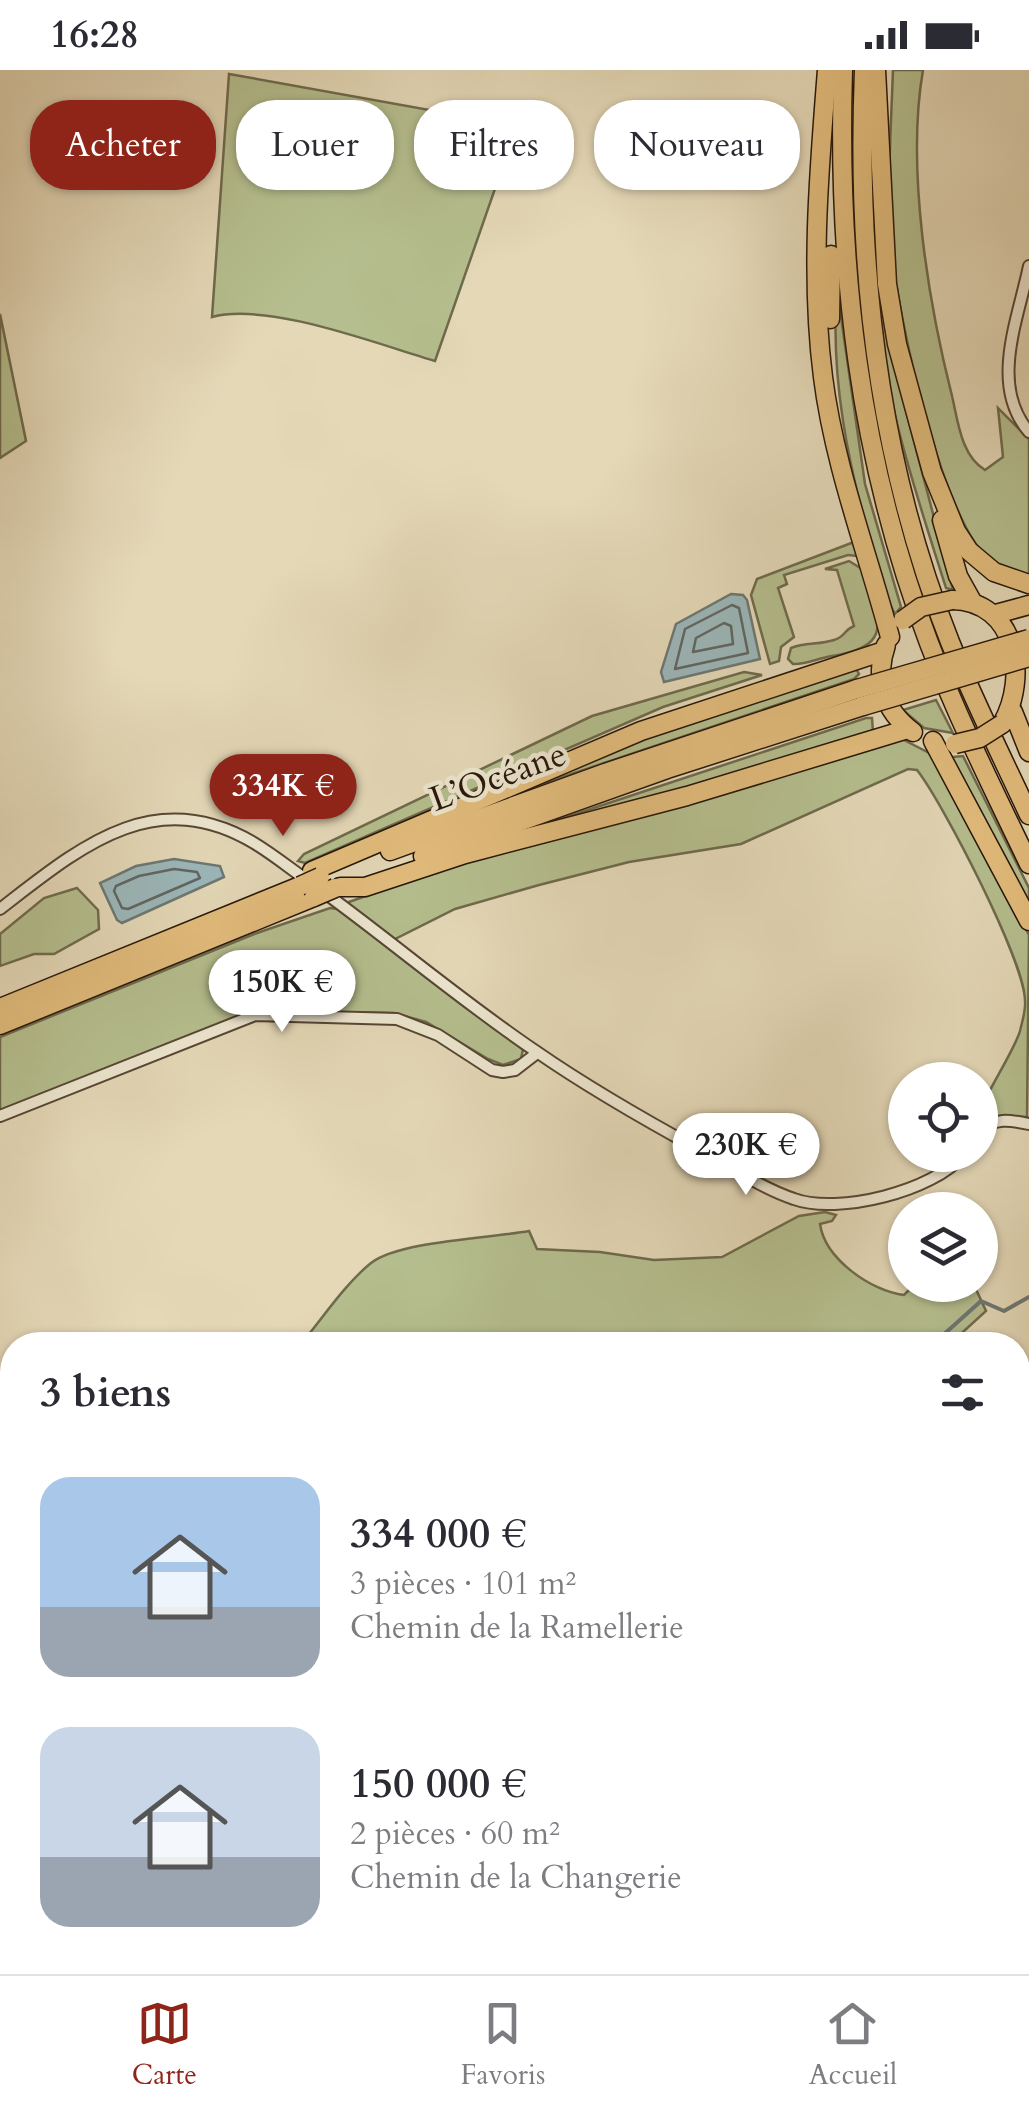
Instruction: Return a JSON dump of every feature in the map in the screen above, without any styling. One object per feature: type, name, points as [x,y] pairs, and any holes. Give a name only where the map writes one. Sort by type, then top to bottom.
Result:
[{"type":"highway","points":[[827,70],[821,146],[818,337],[835,444],[887,644]]},
{"type":"highway","points":[[843,70],[841,160],[848,306],[874,466],[900,558],[954,704],[1029,864]]},
{"type":"highway","points":[[864,70],[865,249],[884,409],[920,554],[972,696],[1029,814]]},
{"type":"highway","points":[[876,70],[884,256],[891,312],[932,472],[969,551],[994,572],[1029,584]]},
{"type":"highway","points":[[880,151],[886,70]]},
{"type":"highway","points":[[841,160],[831,201],[830,336],[844,473]]},
{"type":"highway","points":[[932,472],[934,496],[958,576],[973,603]]},
{"type":"highway","points":[[1016,707],[980,738],[954,744],[933,741],[908,729],[892,711],[884,694],[880,676],[887,644],[902,620],[922,607],[952,600],[973,603],[996,614],[1013,632],[1023,655],[1025,674],[1016,707],[1029,752]]},
{"type":"highway","points":[[996,614],[1029,605]]},
{"type":"highway","name":"L’Océane","points":[[0,1008],[544,795],[860,698],[1029,639]]},
{"type":"highway","points":[[320,884],[642,731],[887,644]]},
{"type":"highway","name":"L’Océane","points":[[860,698],[1029,657]]},
{"type":"highway","points":[[320,884],[365,887],[465,854],[687,796],[908,729]]},
{"type":"highway","points":[[933,741],[1029,921]]},
{"type":"highway","name":"L’Océane","points":[[0,1025],[320,884]]},
{"type":"street","points":[[1029,266],[1007,377],[1012,406],[1029,432]]},
{"type":"street","points":[[0,909],[78,850],[122,828],[172,819],[214,825],[255,843],[538,1052],[650,1123],[796,1200],[844,1203],[872,1199],[925,1183],[945,1172]]},
{"type":"street","points":[[0,1116],[255,1015],[397,1019],[438,1035],[492,1070],[503,1072],[516,1070],[538,1052]]},
{"type":"street","points":[[998,1121],[1029,1124]]},
{"type":"green space","points":[[893,70],[923,70],[917,149],[922,234],[935,319],[962,437],[971,456],[985,470],[1003,457],[998,408],[1029,439],[1029,575],[993,563],[974,541],[940,465],[926,418],[892,254],[889,185]]},
{"type":"green space","points":[[229,74],[374,100],[236,100],[236,190],[394,190],[394,104],[414,107],[414,190],[495,190],[435,361],[292,320],[263,315],[212,317]]},
{"type":"green space","points":[[837,289],[865,484],[901,607],[895,614],[872,548],[849,453],[836,354]]},
{"type":"green space","points":[[879,290],[889,346],[953,590],[946,588],[901,440],[884,362]]},
{"type":"green space","points":[[0,314],[26,441],[0,458]]},
{"type":"green space","points":[[854,542],[858,556],[848,555],[784,575],[787,584],[778,588],[794,637],[781,647],[779,661],[770,664],[751,595],[757,579]]},
{"type":"green space","points":[[849,561],[862,569],[877,615],[874,637],[853,651],[793,664],[788,659],[791,648],[834,640],[854,626],[837,570],[825,569]]},
{"type":"green space","points":[[855,667],[859,674],[854,679],[509,795],[604,752]]},
{"type":"green space","points":[[744,672],[762,675],[663,707],[305,863],[298,861],[304,854],[592,716]]},
{"type":"green space","points":[[936,700],[953,733],[924,728],[903,710]]},
{"type":"green space","points":[[872,718],[873,732],[659,798],[518,833]]},
{"type":"green space","points":[[900,738],[935,756],[1029,935],[1027,1117],[998,1117],[998,1075],[1020,1031],[1025,1005],[1021,981],[981,883],[917,770],[908,769],[741,844],[629,862],[539,885],[455,909],[393,940],[346,903],[451,866]]},
{"type":"green space","points":[[963,756],[1029,888],[1029,910],[952,757]]},
{"type":"green space","points":[[77,888],[98,910],[99,929],[54,954],[34,954],[0,966],[0,934],[44,898]]},
{"type":"green space","points":[[337,909],[516,1042],[523,1049],[521,1059],[503,1065],[426,1022],[394,1013],[257,1011],[0,1111],[0,1037],[257,933]]},
{"type":"green space","points":[[825,1212],[836,1215],[832,1221],[820,1224],[831,1249],[851,1271],[888,1291],[888,1302],[982,1302],[986,1311],[963,1332],[310,1332],[371,1263],[402,1250],[446,1241],[529,1231],[537,1249],[654,1260],[722,1257],[799,1216]]},
{"type":"water","points":[[731,594],[743,595],[747,600],[760,659],[664,682],[661,672],[676,624]]},
{"type":"water","points":[[174,859],[220,866],[224,877],[122,923],[117,920],[100,883],[136,866]]},
{"type":"waterway","points":[[946,1332],[981,1301],[1004,1311],[1029,1297]]}]
